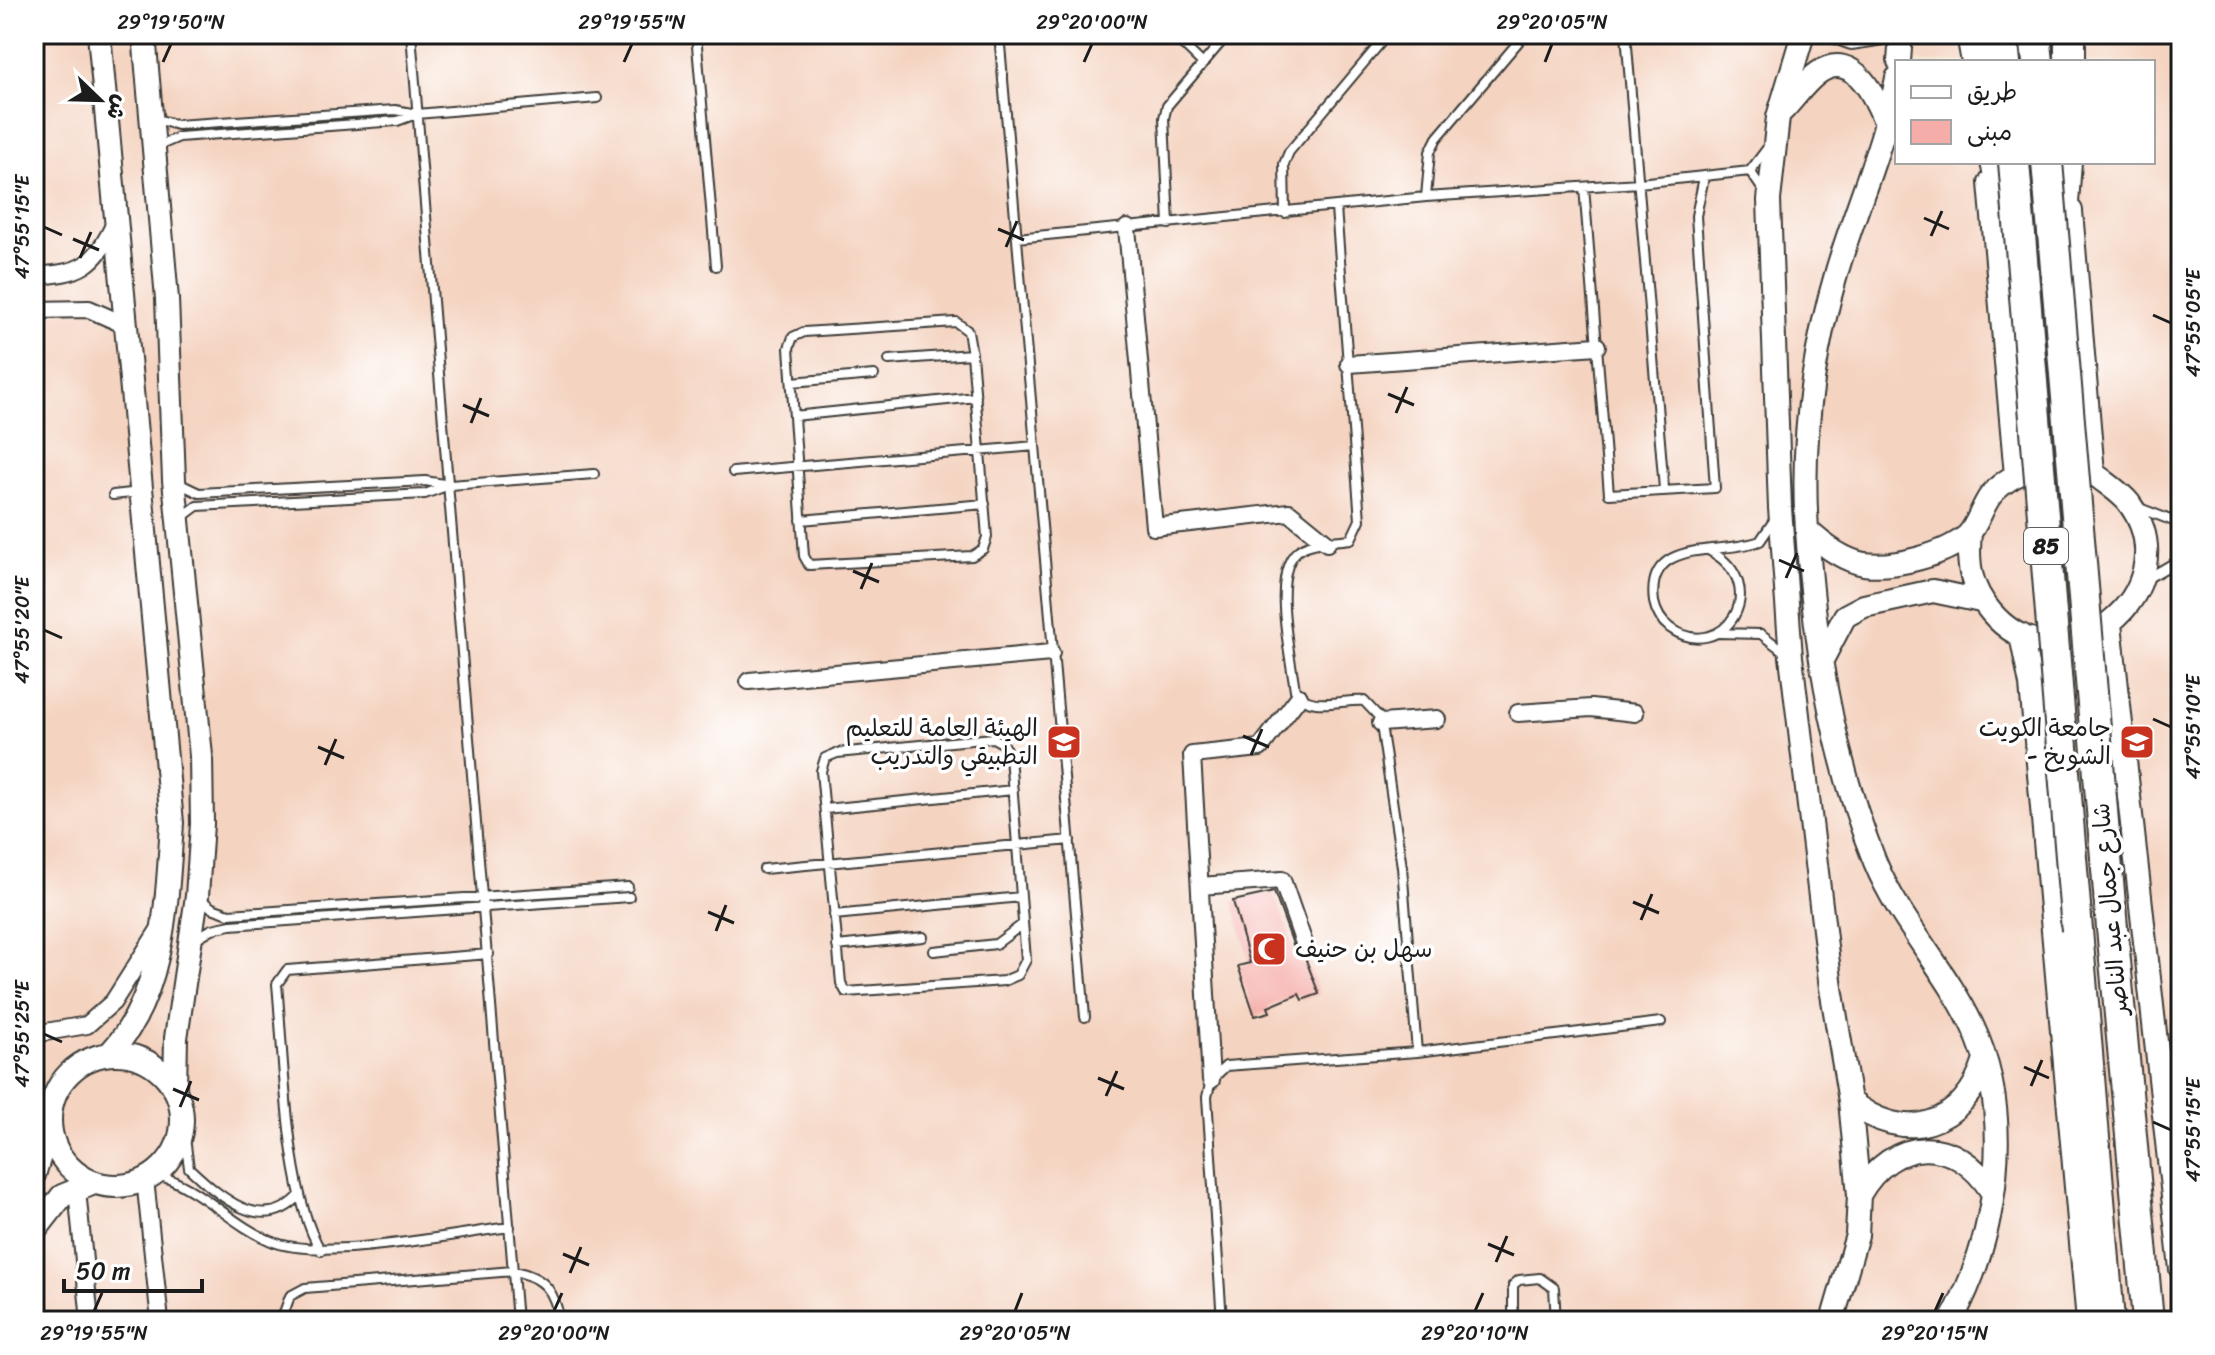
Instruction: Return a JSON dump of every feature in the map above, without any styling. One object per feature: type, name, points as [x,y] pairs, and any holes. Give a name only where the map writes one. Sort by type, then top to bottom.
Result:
[{"type":"highway","points":[[1974,34],[1978,60]]},
{"type":"highway","points":[[2002,34],[2005,60]]},
{"type":"highway","points":[[2035,34],[2038,60]]},
{"type":"highway","points":[[2070,34],[2070,60]]},
{"type":"highway","points":[[1996,164],[2025,292]]},
{"type":"highway","name":"شارع جمال عبد الناصر","points":[[2014,164],[2109,1321]]},
{"type":"highway","name":"شارع جمال عبد الناصر","points":[[2047,164],[2148,1321]]},
{"type":"highway","points":[[2057,283],[2066,164]]},
{"type":"highway","points":[[2135,1197],[2167,1321]]},
{"type":"street","points":[[99,34],[172,823],[163,923],[138,1013],[125,1037],[110,1053]]},
{"type":"street","points":[[34,1232],[62,1196],[86,1187],[120,1186],[150,1177],[176,1148],[182,1115],[175,1089],[176,1038],[197,896],[202,824],[201,756],[174,480],[167,299],[144,34]]},
{"type":"street","points":[[1803,34],[1776,128],[1769,200],[1780,508],[1791,657],[1831,988],[1850,1101],[1859,1195],[1857,1235],[1832,1321]]},
{"type":"street","points":[[1841,34],[1852,38],[1878,34]]},
{"type":"street","points":[[1899,60],[1901,34]]},
{"type":"street","points":[[2056,34],[2058,60]]},
{"type":"street","points":[[1776,128],[1819,72],[1836,68],[1854,71],[1873,91],[1887,127]]},
{"type":"street","points":[[1895,88],[1887,127],[1837,271],[1812,374],[1804,459],[1807,530],[1821,661],[1848,781],[1875,862],[1889,892],[1972,1024],[1994,1096],[1997,1136],[1985,1232],[1952,1320]]},
{"type":"street","points":[[1988,164],[2016,475]]},
{"type":"street","points":[[2066,164],[2093,473]]},
{"type":"street","points":[[34,276],[69,274],[84,267],[102,250],[116,221]]},
{"type":"street","points":[[1127,228],[1154,527],[1289,512],[1327,543]]},
{"type":"street","points":[[34,310],[89,309],[125,325]]},
{"type":"street","points":[[1349,364],[1597,346]]},
{"type":"street","points":[[2068,465],[2093,473],[2128,501],[2139,521],[2144,543],[2139,587],[2127,607],[2110,624],[2090,636],[2067,642],[2043,642],[2021,635],[1998,621],[1981,601],[1972,580],[1968,557],[1970,533],[1979,511],[1995,491],[2016,475],[2041,466],[2068,465]]},
{"type":"street","points":[[1807,530],[1825,547],[1864,564],[1931,556],[1970,533]]},
{"type":"street","points":[[1821,661],[1845,616],[1864,606],[1933,591],[1981,601]]},
{"type":"street","points":[[2110,624],[2181,1269]]},
{"type":"street","points":[[2021,635],[2031,685],[2088,1321]]},
{"type":"street","points":[[749,681],[1051,653]]},
{"type":"street","points":[[1211,1080],[1192,755],[1260,748],[1299,697]]},
{"type":"street","points":[[1518,713],[1591,708],[1635,713]]},
{"type":"street","points":[[1381,723],[1437,719]]},
{"type":"street","points":[[167,758],[201,756]]},
{"type":"street","points":[[172,823],[202,824]]},
{"type":"street","points":[[1200,886],[1282,880],[1304,943]]},
{"type":"street","points":[[34,1034],[87,1025],[113,1002],[163,923]]},
{"type":"street","points":[[34,1175],[49,1125],[52,1099],[65,1076],[85,1060],[110,1053],[136,1056],[159,1068],[175,1089]]},
{"type":"street","points":[[1850,1101],[1882,1122],[1901,1126],[1930,1122],[1956,1109],[1969,1095],[1985,1060]]},
{"type":"street","points":[[49,1125],[56,1150],[86,1187],[90,1321]]},
{"type":"street","points":[[1859,1195],[1869,1176],[1885,1161],[1904,1152],[1925,1149],[1946,1151],[1965,1160],[1981,1174],[1992,1192]]},
{"type":"street","points":[[150,1177],[160,1321]]},
{"type":"lane","points":[[411,34],[486,909],[517,1321]]},
{"type":"lane","points":[[696,34],[716,266]]},
{"type":"lane","points":[[999,34],[1085,1017]]},
{"type":"lane","points":[[1172,34],[1203,64]]},
{"type":"lane","points":[[1169,224],[1164,118],[1176,93],[1228,34]]},
{"type":"lane","points":[[1285,213],[1284,164],[1289,152],[1388,34]]},
{"type":"lane","points":[[1426,197],[1430,152],[1437,138],[1525,34]]},
{"type":"lane","points":[[1626,34],[1664,489]]},
{"type":"lane","points":[[154,149],[165,140],[179,137],[397,121],[417,114],[597,98]]},
{"type":"lane","points":[[152,117],[177,125],[395,110],[417,114]]},
{"type":"lane","points":[[1750,171],[1776,128]]},
{"type":"lane","points":[[1017,238],[1426,197],[1639,183],[1750,171]]},
{"type":"lane","points":[[1750,171],[1769,200]]},
{"type":"lane","points":[[1584,187],[1609,494],[1715,488],[1696,216],[1704,177]]},
{"type":"lane","points":[[1336,208],[1360,520],[1351,539],[1302,547],[1288,563],[1283,576],[1295,690],[1299,697],[1315,704],[1364,701],[1372,706],[1381,723],[1402,867],[1417,1052]]},
{"type":"lane","points":[[956,322],[968,331],[972,354],[986,544],[972,556],[813,568],[805,561],[790,342],[804,332],[956,322]]},
{"type":"lane","points":[[889,360],[972,354]]},
{"type":"lane","points":[[792,382],[874,375]]},
{"type":"lane","points":[[794,416],[976,397]]},
{"type":"lane","points":[[733,472],[1035,446]]},
{"type":"lane","points":[[174,480],[199,493],[425,481],[450,485],[594,474]]},
{"type":"lane","points":[[178,520],[197,506],[425,494],[450,485]]},
{"type":"lane","points":[[113,495],[141,492]]},
{"type":"lane","points":[[2128,501],[2158,517],[2181,524]]},
{"type":"lane","points":[[801,520],[985,504]]},
{"type":"lane","points":[[1780,508],[1760,541],[1710,551],[1691,550],[1666,563],[1653,588],[1655,607],[1664,623],[1680,634],[1699,638],[1717,633],[1761,634],[1791,657]]},
{"type":"lane","points":[[1710,551],[1731,566],[1741,589],[1739,607],[1731,622],[1717,633]]},
{"type":"lane","points":[[2139,587],[2157,570],[2181,559]]},
{"type":"lane","points":[[993,738],[1002,743],[1010,756],[1013,790],[1026,960],[1018,975],[1004,981],[851,994],[841,983],[825,809],[822,764],[825,758],[837,753],[993,738]]},
{"type":"lane","points":[[825,809],[1013,790]]},
{"type":"lane","points":[[764,869],[1070,840]]},
{"type":"lane","points":[[197,896],[212,908],[229,914],[628,887]]},
{"type":"lane","points":[[188,944],[212,929],[231,925],[629,897]]},
{"type":"lane","points":[[834,915],[1021,897]]},
{"type":"lane","points":[[934,951],[996,944],[1023,924]]},
{"type":"lane","points":[[837,946],[923,937]]},
{"type":"lane","points":[[321,1251],[310,1232],[300,1195],[277,984],[280,975],[287,970],[489,954]]},
{"type":"lane","points":[[1222,1321],[1207,1097],[1211,1080],[1226,1066],[1417,1052],[1661,1022]]},
{"type":"lane","points":[[182,1115],[189,1168],[239,1208],[261,1215],[270,1214],[289,1208],[300,1195]]},
{"type":"lane","points":[[150,1177],[176,1180],[272,1242],[321,1251],[510,1227]]},
{"type":"lane","points":[[281,1321],[290,1296],[305,1288],[513,1271],[544,1281],[554,1293],[560,1321]]},
{"type":"lane","points":[[1513,1321],[1513,1285],[1519,1280],[1540,1278],[1554,1288],[1556,1321]]},
{"type":"shaded area","name":"الهيئة العامة للتعليم التطبيقي والتدريب","points":[[34,34],[2181,34],[2181,1321],[34,1321]]},
{"type":"building","name":"سهل بن حنيف","points":[[1274,892],[1294,947],[1301,956],[1304,955],[1319,994],[1302,1000],[1299,994],[1268,1007],[1270,1012],[1255,1016],[1238,966],[1250,963],[1233,901]]},
{"type":"place","name":"الهيئة العامة للتعليم التطبيقي والتدريب","points":[[1064,742]]},
{"type":"place","name":"جامعة الكويت - الشويخ","points":[[2137,742]]},
{"type":"place","name":"سهل بن حنيف","points":[[1269,949]]}]
